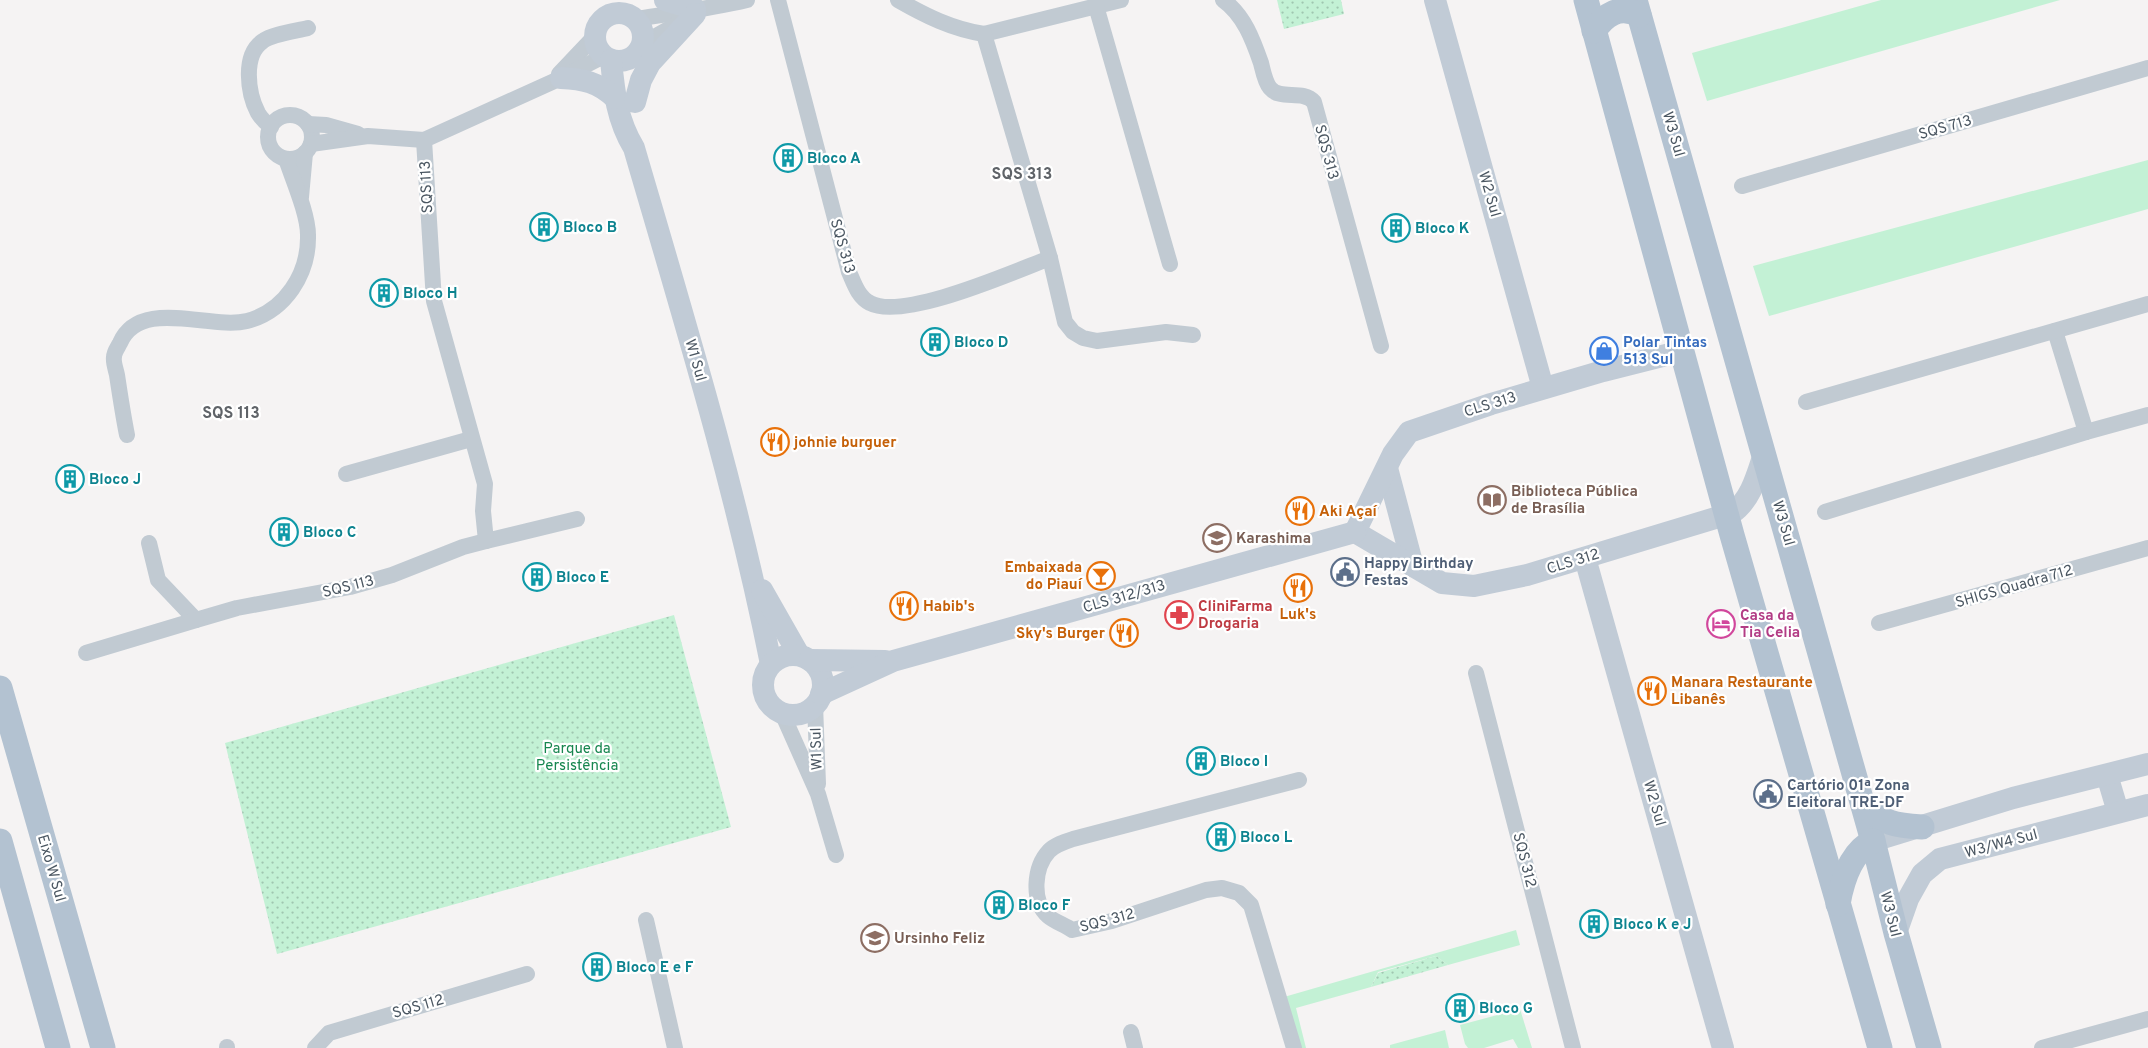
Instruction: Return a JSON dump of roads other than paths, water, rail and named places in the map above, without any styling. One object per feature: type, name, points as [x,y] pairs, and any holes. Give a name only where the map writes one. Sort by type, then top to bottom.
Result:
[{"type":"main road","points":[[1586,0],[1727,515],[1880,1048]]},
{"type":"main road","points":[[1594,31],[1600,23],[1619,10],[1637,7]]},
{"type":"main road","name":"W3 Sul","points":[[1637,7],[1874,841],[1896,933],[1929,1048]]},
{"type":"main road","name":"Eixo W Sul","points":[[0,688],[103,1048]]},
{"type":"main road","points":[[1863,805],[1884,822],[1898,826],[1922,827]]},
{"type":"main road","points":[[0,841],[58,1048]]},
{"type":"main road","points":[[1838,904],[1842,885],[1852,863],[1863,848],[1874,841]]},
{"type":"street","name":"W1 Sul","points":[[602,0],[625,100],[636,132],[634,148],[696,362],[753,574],[771,664]]},
{"type":"street","points":[[665,0],[698,11]]},
{"type":"street","points":[[614,47],[698,11],[747,0]]},
{"type":"street","name":"SQS 313","points":[[778,0],[849,272],[858,292],[864,300],[883,307],[896,308],[956,294],[1050,258]]},
{"type":"street","points":[[898,0],[930,18],[963,31],[984,34],[1121,0]]},
{"type":"street","points":[[918,0],[930,18]]},
{"type":"street","name":"SQS 313","points":[[1223,0],[1242,21],[1254,42],[1269,87],[1278,94],[1306,96],[1314,102],[1381,346]]},
{"type":"street","name":"W2 Sul","points":[[1435,0],[1543,388]]},
{"type":"street","points":[[1096,6],[1170,264]]},
{"type":"street","points":[[614,47],[607,16],[620,12],[698,11]]},
{"type":"street","points":[[556,80],[576,79],[593,82],[625,100],[641,80],[650,63],[698,11]]},
{"type":"street","points":[[614,47],[643,31],[633,12]]},
{"type":"street","points":[[127,435],[114,356],[123,336],[138,324],[160,318],[213,322],[246,321],[275,308],[295,287],[306,261],[308,234],[301,202],[286,159],[279,156],[270,147],[268,134],[271,127],[259,115],[254,103],[249,70],[254,49],[264,40],[308,28]]},
{"type":"street","points":[[984,34],[1050,258],[1065,322],[1073,332],[1083,338],[1097,341],[1166,332],[1193,335]]},
{"type":"street","name":"SQS 113","points":[[271,127],[278,119],[288,115],[299,117],[308,124],[326,125],[368,136],[424,140],[556,80],[614,47]]},
{"type":"street","name":"SQS 713","points":[[1742,186],[2148,68]]},
{"type":"street","points":[[301,202],[308,149],[312,134],[308,124]]},
{"type":"street","name":"SQS 113","points":[[286,159],[296,158],[308,149],[368,136]]},
{"type":"street","name":"SQS 113","points":[[86,654],[238,608],[350,587],[392,575],[486,540],[483,511],[485,484],[434,302],[424,140]]},
{"type":"street","points":[[1806,402],[2148,304]]},
{"type":"street","points":[[2055,331],[2086,432]]},
{"type":"street","name":"CLS 313","points":[[1355,532],[1393,454],[1409,432],[1543,388],[1682,351]]},
{"type":"street","points":[[1825,512],[2086,432],[2148,415]]},
{"type":"street","points":[[346,474],[471,439]]},
{"type":"street","name":"CLS 312","points":[[1355,532],[1442,583],[1474,586],[1523,576],[1727,515],[1737,510],[1746,499],[1764,454]]},
{"type":"street","points":[[1387,468],[1414,566]]},
{"type":"street","points":[[486,540],[577,519]]},
{"type":"street","name":"CLS 312/313","points":[[818,699],[893,661],[1355,532]]},
{"type":"street","points":[[149,543],[158,580],[196,620]]},
{"type":"street","name":"SHIGS Quadra 712","points":[[1879,624],[2148,548]]},
{"type":"street","name":"W2 Sul","points":[[1585,558],[1723,1048]]},
{"type":"street","name":"W1 Sul","points":[[753,574],[805,658]]},
{"type":"street","points":[[789,655],[805,658],[819,670],[822,681],[818,699],[806,712],[782,713],[772,707],[765,697],[763,686],[764,674],[771,664],[779,658],[789,655]]},
{"type":"street","name":"CLS 312/313","points":[[805,658],[893,661]]},
{"type":"street","name":"SQS 312","points":[[1476,674],[1571,1047]]},
{"type":"street","name":"W1 Sul","points":[[818,699],[818,794]]},
{"type":"street","name":"W1 Sul","points":[[782,713],[818,794],[836,855]]},
{"type":"street","points":[[1874,841],[2013,798],[2148,764]]},
{"type":"street","points":[[2107,775],[2118,812]]},
{"type":"street","name":"SQS 312","points":[[1294,1048],[1252,905],[1239,893],[1222,888],[1206,890],[1112,921],[1072,930],[1048,916],[1040,902],[1036,882],[1040,865],[1049,851],[1072,839],[1299,780]]},
{"type":"street","name":"W3/W4 Sul","points":[[1896,933],[1908,899],[1922,874],[1940,859],[2148,804]]},
{"type":"street","points":[[646,920],[675,1048]]},
{"type":"street","name":"SQS 112","points":[[315,1048],[329,1032],[527,974]]},
{"type":"street","points":[[2042,1048],[2148,1019]]},
{"type":"street","points":[[1131,1032],[1135,1048]]},
{"type":"place","name":"Bloco A","points":[[788,158]]},
{"type":"place","name":"Bloco B","points":[[544,227]]},
{"type":"place","name":"Bloco K","points":[[1396,228]]},
{"type":"place","name":"Bloco H","points":[[384,293]]},
{"type":"place","name":"Bloco D","points":[[935,342]]},
{"type":"place","name":"Polar Tintas 513 Sul","points":[[1604,351]]},
{"type":"place","name":"johnie burguer","points":[[775,442]]},
{"type":"place","name":"Bloco J","points":[[70,479]]},
{"type":"place","name":"Biblioteca Pública de Brasília","points":[[1492,500]]},
{"type":"place","name":"Aki Açaí","points":[[1300,511]]},
{"type":"place","name":"Bloco C","points":[[284,532]]},
{"type":"place","name":"Karashima","points":[[1217,538]]},
{"type":"place","name":"Happy Birthday Festas","points":[[1345,572]]},
{"type":"place","name":"Embaixada do Piauí","points":[[1101,576]]},
{"type":"place","name":"Bloco E","points":[[537,577]]},
{"type":"place","name":"Luk's","points":[[1298,588]]},
{"type":"place","name":"Habib's","points":[[904,606]]},
{"type":"place","name":"CliniFarma Drogaria","points":[[1179,615]]},
{"type":"place","name":"Casa da Tia Celia","points":[[1721,624]]},
{"type":"place","name":"Sky's Burger","points":[[1124,633]]},
{"type":"place","name":"Manara Restaurante Libanês","points":[[1652,691]]},
{"type":"place","name":"Bloco I","points":[[1201,761]]},
{"type":"place","name":"Cartório 01ª Zona Eleitoral TRE-DF","points":[[1768,794]]},
{"type":"place","name":"Bloco L","points":[[1221,837]]},
{"type":"place","name":"Bloco F","points":[[999,905]]},
{"type":"place","name":"Bloco K e J","points":[[1594,924]]},
{"type":"place","name":"Ursinho Feliz","points":[[875,938]]},
{"type":"place","name":"Bloco E e F","points":[[597,967]]},
{"type":"place","name":"Bloco G","points":[[1460,1008]]},
{"type":"district","name":"SQS 313","points":[[1022,173]]},
{"type":"district","name":"SQS 113","points":[[231,412]]},
{"type":"park label","name":"Parque da Persistência","points":[[577,756]]}]
